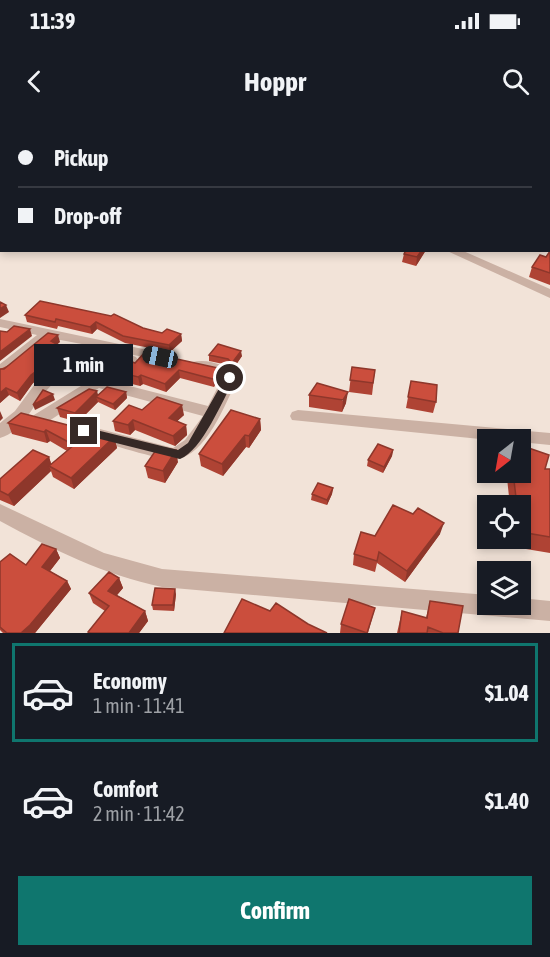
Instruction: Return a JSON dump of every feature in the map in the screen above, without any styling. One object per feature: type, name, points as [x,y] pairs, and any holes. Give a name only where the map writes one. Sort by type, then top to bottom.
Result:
[{"type":"street","points":[[455,252],[550,294]]},
{"type":"street","points":[[2,325],[49,332],[223,370],[230,375],[212,413],[192,446],[180,454],[84,431]]},
{"type":"street","points":[[0,371],[49,332]]},
{"type":"street","points":[[0,432],[21,415],[40,388],[99,343]]},
{"type":"street","points":[[40,419],[99,383],[141,353]]},
{"type":"street","points":[[99,383],[212,413]]},
{"type":"street","points":[[21,415],[62,425]]},
{"type":"street","points":[[298,416],[550,439]]},
{"type":"street","points":[[0,512],[70,550],[132,573],[162,578],[550,611]]},
{"type":"building","points":[[405,252],[421,252],[417,257],[404,254]]},
{"type":"building","points":[[550,252],[550,273],[532,267],[540,255],[546,257]]},
{"type":"building","points":[[40,301],[111,316],[114,314],[143,328],[162,333],[167,329],[181,334],[169,345],[123,336],[96,322],[90,327],[25,315]]},
{"type":"building","points":[[14,326],[30,329],[0,352],[0,331],[7,332]]},
{"type":"building","points":[[48,333],[58,335],[51,341],[64,348],[42,362],[46,364],[31,375],[17,393],[6,388],[0,393],[0,369],[4,369]]},
{"type":"building","points":[[218,344],[241,351],[232,363],[228,359],[209,355]]},
{"type":"building","points":[[145,352],[218,368],[213,379],[179,370],[165,384],[141,375],[138,377],[114,371],[130,361],[135,363]]},
{"type":"building","points":[[352,367],[375,370],[373,383],[350,380]]},
{"type":"building","points":[[411,381],[437,385],[436,402],[408,397]]},
{"type":"building","points":[[317,383],[348,392],[343,400],[309,395]]},
{"type":"building","points":[[107,387],[126,392],[113,404],[96,397]]},
{"type":"building","points":[[89,389],[97,391],[75,413],[57,408]]},
{"type":"building","points":[[43,390],[53,394],[33,405]]},
{"type":"building","points":[[157,397],[182,405],[169,418],[186,425],[173,436],[133,420],[128,425],[113,421],[129,405],[142,410]]},
{"type":"building","points":[[231,410],[260,419],[249,436],[245,435],[222,464],[199,454]]},
{"type":"building","points":[[21,413],[114,437],[71,478],[49,466],[74,445],[46,430],[44,432],[8,423]]},
{"type":"building","points":[[378,444],[393,450],[384,467],[368,460]]},
{"type":"building","points":[[158,447],[176,450],[163,471],[145,466]]},
{"type":"building","points":[[531,449],[549,455],[545,469],[550,469],[550,537],[531,534],[531,495],[516,495],[514,483],[531,483]]},
{"type":"building","points":[[33,450],[49,457],[8,495],[0,491],[0,479]]},
{"type":"building","points":[[318,483],[333,488],[327,500],[312,494]]},
{"type":"building","points":[[393,505],[413,514],[418,508],[444,523],[407,571],[379,552],[377,561],[354,554],[361,532],[375,536]]},
{"type":"building","points":[[42,544],[56,549],[42,567],[67,581],[21,633],[7,633],[0,627],[0,562],[10,554],[26,565]]},
{"type":"building","points":[[109,572],[119,578],[108,591],[145,611],[129,633],[88,632],[109,606],[89,593]]},
{"type":"building","points":[[155,588],[175,589],[173,605],[152,605]]},
{"type":"building","points":[[242,599],[270,611],[276,603],[308,624],[327,633],[224,633]]},
{"type":"building","points":[[349,599],[375,608],[367,633],[341,624]]},
{"type":"building","points":[[430,601],[463,606],[458,633],[443,633],[428,627],[427,633],[399,633],[402,611],[427,618]]},
{"type":"route","points":[[84,431],[180,454],[192,446],[230,378]]}]
